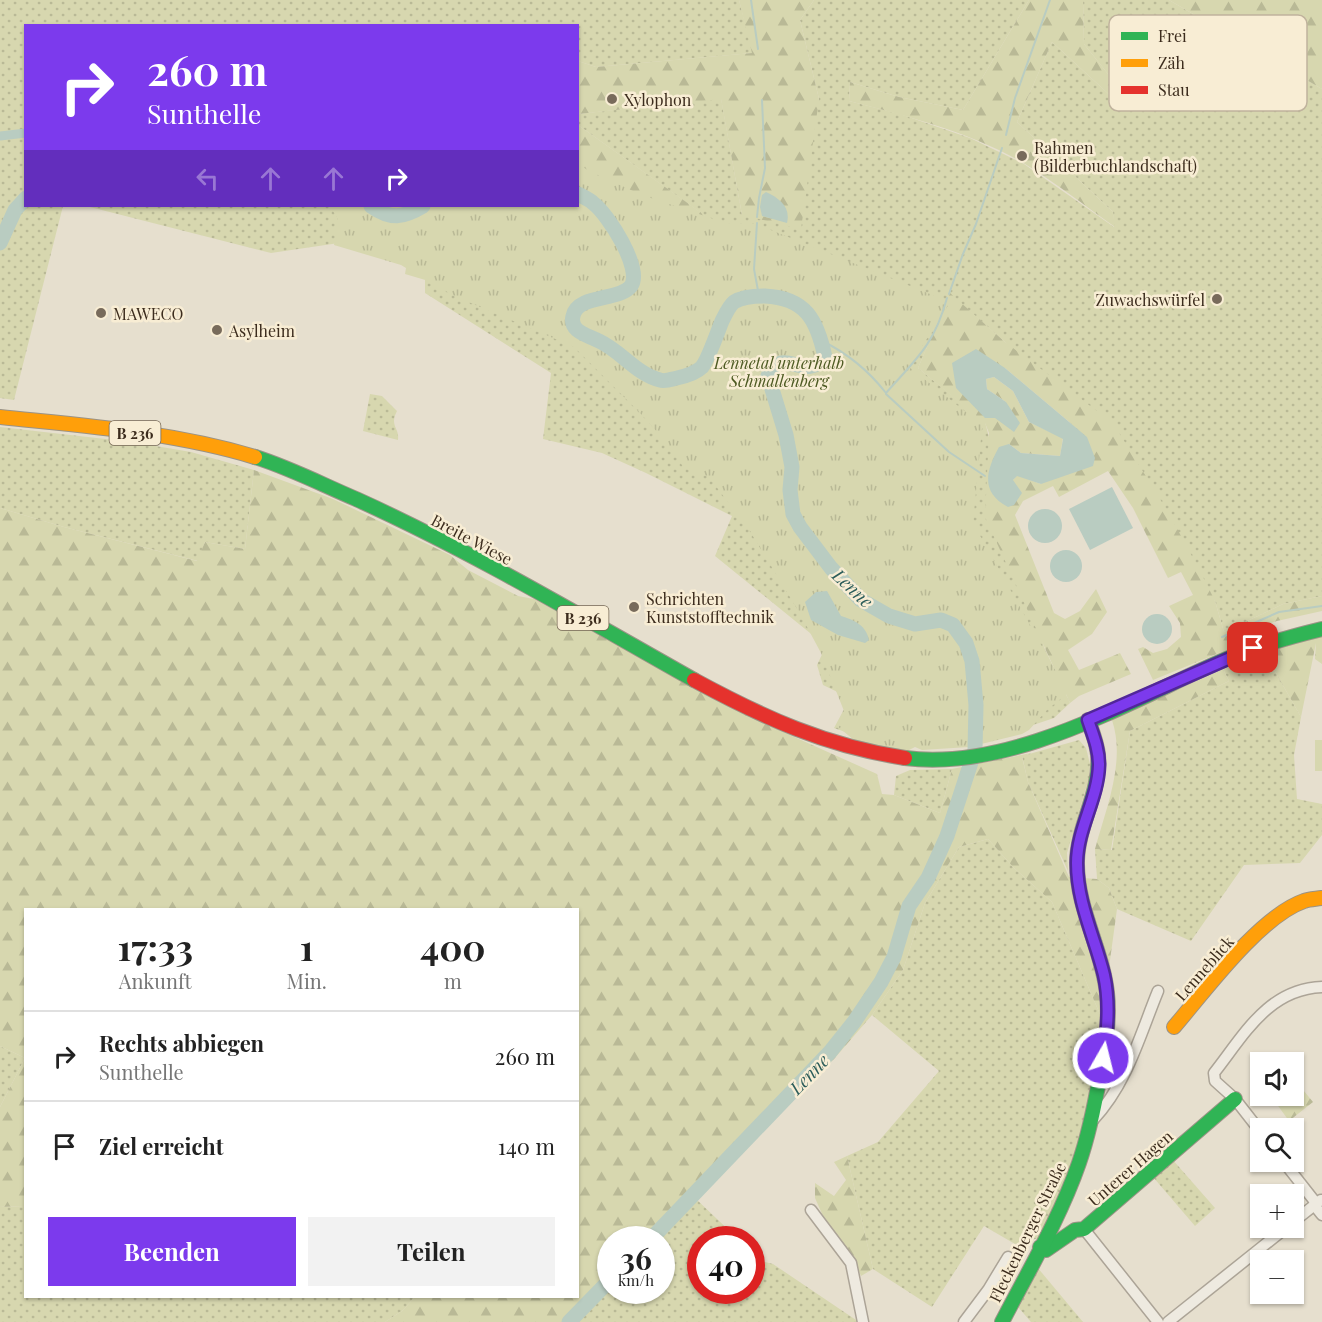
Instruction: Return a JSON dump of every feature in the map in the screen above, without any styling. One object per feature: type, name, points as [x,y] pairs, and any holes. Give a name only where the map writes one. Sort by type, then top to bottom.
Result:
[{"type":"main road","name":"Breite Wiese","points":[[7,418],[163,437],[260,459],[347,495],[449,545],[759,715],[823,741],[872,754],[916,759],[965,756],[1000,751],[1028,743],[1088,720]]},
{"type":"main road","name":"B 236","points":[[1088,720],[1253,648],[1322,628]]},
{"type":"main road","name":"Fleckenberger Straße","points":[[1002,1322],[1077,1171],[1091,1122],[1107,1036],[1104,975],[1083,908],[1078,879],[1078,846],[1099,766],[1096,742],[1088,720]]},
{"type":"main road","name":"Lenneblick","points":[[1174,1028],[1241,947],[1299,903],[1307,899],[1322,898]]},
{"type":"main road","name":"Unterer Hagen","points":[[1040,1247],[1046,1250],[1075,1230],[1084,1229],[1235,1099]]},
{"type":"street","points":[[1250,1118],[1235,1099],[1215,1081],[1214,1073],[1257,1018],[1272,1003],[1294,992],[1322,987]]},
{"type":"street","name":"Fleckenberger Straße","points":[[1091,1122],[1104,1107],[1126,1070],[1158,991]]},
{"type":"street","points":[[1292,1172],[1318,1202],[1322,1215]]},
{"type":"street","points":[[1304,1213],[1318,1202]]},
{"type":"street","points":[[811,1210],[851,1263],[863,1322]]},
{"type":"street","points":[[1084,1229],[1158,1322]]},
{"type":"street","points":[[1172,1321],[1274,1238]]},
{"type":"street","points":[[964,1322],[988,1290],[1008,1257]]},
{"type":"green space","points":[[0,0],[739,0],[753,53],[596,67],[579,61],[579,24],[24,24],[24,207],[63,207],[14,400],[0,398]]},
{"type":"green space","points":[[739,0],[814,0],[800,20],[819,99],[801,229],[742,215],[721,99],[579,114],[579,61],[596,67],[752,53]],"holes":[[[776,197],[786,208],[788,221],[783,222],[762,216],[760,207]]]},
{"type":"green space","points":[[814,0],[1029,0],[963,110],[899,97],[850,82],[849,101],[900,114],[970,138],[1024,164],[1114,227],[1113,212],[1017,122],[1052,42],[1109,94],[1109,111],[1307,111],[1307,80],[1322,89],[1322,596],[1283,604],[1224,632],[1215,601],[1005,342],[950,294],[918,368],[985,422],[1044,647],[1070,703],[1054,718],[982,742],[868,740],[834,728],[850,698],[823,685],[817,665],[826,646],[715,556],[732,516],[602,453],[543,439],[551,373],[425,293],[425,269],[339,243],[271,253],[90,207],[579,206],[708,218],[579,126],[579,114],[721,98],[742,215],[819,99],[800,20]]},
{"type":"green space","points":[[1029,0],[1083,0],[1084,44],[1109,75],[1109,94],[1052,42],[1017,122],[1113,212],[1115,227],[1025,164],[984,143],[939,126],[849,101],[850,82],[899,97],[963,110]]},
{"type":"green space","points":[[1083,0],[1169,0],[1195,15],[1109,15],[1109,75],[1084,44]]},
{"type":"green space","points":[[1169,0],[1322,0],[1322,89],[1307,80],[1307,15],[1195,15]]},
{"type":"green space","points":[[579,126],[710,219],[579,181]]},
{"type":"green space","name":"Lennetal unterhalb Schmallenberg","points":[[579,165],[642,195],[711,218],[718,223],[756,224],[940,298],[949,304],[909,367],[981,424],[973,523],[1068,693],[1022,734],[969,747],[922,750],[915,747],[905,752],[860,745],[837,726],[844,711],[821,653],[799,612],[751,533],[709,477],[684,468],[665,441],[641,414],[574,347],[452,295],[432,282],[405,274],[406,268],[401,265],[334,245],[338,218],[330,207],[579,207]]},
{"type":"green space","points":[[950,293],[1005,342],[1113,423],[1168,512],[1200,571],[1215,601],[1224,632],[1283,604],[1322,596],[1322,611],[1277,621],[1229,637],[1229,649],[1153,680],[1138,649],[1143,647],[1153,653],[1167,649],[1181,637],[1180,623],[1169,606],[1193,595],[1181,572],[1168,578],[1133,508],[1108,471],[1059,497],[1053,486],[1023,501],[1015,515],[1054,613],[1065,619],[1080,611],[1096,589],[1107,612],[1092,634],[1068,650],[1079,670],[1120,653],[1131,674],[1079,696],[1070,703],[985,517],[989,433],[985,423],[918,368]],"holes":[[[1005,368],[1087,437],[1041,484],[1017,475],[1013,480],[1009,444],[1021,453],[1060,456],[1063,438],[1029,422],[1013,391],[994,377],[986,379],[987,389],[1006,402],[956,388]]]},
{"type":"green space","points":[[370,394],[382,396],[397,411],[394,424],[398,440],[363,431]]},
{"type":"green space","points":[[0,427],[132,442],[191,452],[254,470],[245,549],[205,542],[198,561],[64,527],[0,508]]},
{"type":"green space","points":[[254,470],[333,499],[450,555],[468,570],[518,596],[534,599],[761,722],[877,774],[882,794],[894,795],[940,813],[952,769],[1031,753],[1022,757],[1028,782],[1069,877],[1097,879],[1109,888],[1117,909],[1102,1019],[1052,902],[1014,868],[988,839],[959,847],[925,903],[903,970],[872,1015],[834,1059],[758,1131],[667,1226],[597,1226],[597,1300],[576,1322],[385,1322],[402,1311],[414,1298],[579,1298],[579,908],[24,908],[24,1058],[0,1046],[0,508],[197,561],[205,542],[245,549]]},
{"type":"green space","points":[[1322,635],[1322,664],[1315,659],[1316,643],[1301,717],[1264,652]]},
{"type":"green space","points":[[1264,652],[1301,717],[1294,755],[1297,799],[1322,804],[1322,835],[1300,863],[1244,865],[1191,941],[1117,909],[1109,888],[1097,879],[1095,849],[1112,850],[1130,731],[1229,681],[1223,669]]},
{"type":"green space","points":[[1223,669],[1229,681],[1130,731],[1111,850],[1095,849],[1116,768],[1116,736],[1112,720]]},
{"type":"green space","points":[[1079,740],[1086,748],[1090,764],[1089,778],[1067,853],[1068,871],[1028,782],[1022,756]]},
{"type":"green space","points":[[1315,740],[1322,740],[1322,771],[1315,771]]},
{"type":"green space","points":[[952,769],[940,813],[894,795],[896,776],[910,770]]},
{"type":"green space","points":[[988,839],[1014,868],[1052,902],[1102,1019],[1089,1099],[1072,1166],[1039,1238],[1015,1244],[984,1226],[932,1307],[873,1269],[847,1156],[878,1142],[939,1071],[872,1015],[903,970],[925,903],[959,847]]},
{"type":"green space","points":[[0,1046],[24,1058],[24,1060],[0,1107]]},
{"type":"green space","points":[[24,1060],[24,1206],[0,1207],[0,1107]]},
{"type":"green space","points":[[1304,1091],[1313,1102],[1293,1118],[1287,1118],[1278,1106],[1304,1106]]},
{"type":"green space","points":[[847,1156],[873,1269],[861,1276],[854,1259],[823,1216],[815,1198],[815,1183],[834,1196],[846,1180],[834,1162]]},
{"type":"green space","points":[[1172,1159],[1215,1208],[1195,1226],[1153,1177]]},
{"type":"green space","points":[[695,1198],[724,1226],[687,1226],[687,1304],[765,1304],[765,1262],[773,1264],[859,1322],[576,1322],[597,1300],[597,1304],[675,1304],[675,1226],[668,1226]]},
{"type":"green space","points":[[24,1206],[24,1298],[414,1298],[402,1311],[385,1322],[0,1322],[0,1207]]},
{"type":"green space","points":[[1037,1267],[1083,1322],[1031,1322],[1018,1307]]},
{"type":"shaded area","points":[[766,192],[786,208],[787,223],[762,216],[760,207],[762,195]]},
{"type":"shaded area","points":[[976,349],[1005,368],[1087,437],[1095,458],[1093,466],[1041,484],[1017,476],[1013,480],[1022,493],[1014,505],[1008,507],[993,495],[988,480],[991,464],[999,447],[1009,444],[1021,453],[1060,456],[1063,439],[1029,422],[1013,391],[994,377],[986,379],[987,389],[1006,402],[1020,423],[1014,432],[995,418],[985,418],[956,388],[952,363]]},
{"type":"shaded area","points":[[1112,487],[1133,528],[1090,550],[1069,509]]},
{"type":"shaded area","points":[[1045,509],[1057,514],[1062,526],[1057,538],[1045,543],[1033,538],[1028,526],[1033,514]]},
{"type":"shaded area","points":[[1066,550],[1077,555],[1082,566],[1077,577],[1066,582],[1055,577],[1050,566],[1055,555]]},
{"type":"shaded area","points":[[827,591],[841,616],[855,621],[862,627],[869,640],[865,643],[838,635],[811,620],[805,602],[816,592]]},
{"type":"shaded area","points":[[1157,614],[1168,618],[1172,629],[1168,640],[1157,644],[1146,640],[1142,629],[1146,618]]},
{"type":"waterway","points":[[751,0],[758,49]]},
{"type":"waterway","points":[[1006,135],[1015,98],[1050,0]]},
{"type":"waterway","points":[[757,217],[765,168],[762,100]]},
{"type":"waterway","points":[[0,136],[24,133]]},
{"type":"waterway","points":[[949,294],[1002,148]]},
{"type":"waterway","name":"Lenne","points":[[579,194],[590,200],[615,230],[628,255],[633,278],[631,286],[626,291],[582,304],[573,316],[574,326],[580,332],[607,345],[643,373],[662,381],[697,371],[702,367],[710,352],[726,313],[737,300],[757,296],[779,298],[791,301],[807,313],[818,332],[825,357],[817,364],[810,366],[780,363],[768,376],[786,435],[792,467],[790,490],[793,514],[831,568],[861,600],[889,616],[915,624],[941,620],[953,625],[966,643],[972,661],[976,705],[975,750],[947,836],[928,878],[909,906],[894,957],[881,982],[830,1052],[663,1226]]},
{"type":"waterway","name":"Lenne","points":[[0,243],[15,210],[24,200]]},
{"type":"waterway","name":"Lenne","points":[[372,207],[385,214],[397,216],[421,207]]},
{"type":"waterway","points":[[757,223],[754,269],[759,296]]},
{"type":"waterway","points":[[822,341],[857,363],[886,393],[923,350],[936,328],[947,298]]},
{"type":"waterway","points":[[886,394],[949,452],[985,476]]},
{"type":"waterway","points":[[1222,637],[1279,612],[1322,606]]},
{"type":"waterway","name":"Lenne","points":[[569,1322],[597,1293]]},
{"type":"traffic: fast","points":[[255,457],[294,471],[400,519],[527,586],[694,680]]},
{"type":"traffic: fast","points":[[905,758],[946,759],[987,754],[1029,744],[1111,712],[1238,654],[1322,629]]},
{"type":"traffic: fast","points":[[1002,1322],[1053,1224],[1079,1163],[1091,1119],[1105,1044],[1107,993],[1081,895],[1077,861],[1078,847],[1098,769],[1097,746],[1088,720]]},
{"type":"traffic: fast","points":[[1040,1247],[1046,1250],[1075,1230],[1084,1229],[1235,1099]]},
{"type":"traffic: slow","points":[[0,417],[161,436],[224,448],[255,457]]},
{"type":"traffic: slow","points":[[1174,1027],[1234,956],[1269,922],[1287,909],[1304,901],[1322,898]]},
{"type":"traffic: jam","points":[[694,680],[745,707],[796,729],[849,746],[905,758]]},
{"type":"place","name":"Xylophon","points":[[612,99]]},
{"type":"place","name":"Rahmen (Bilderbuchlandschaft)","points":[[1022,156]]},
{"type":"place","name":"Zuwachswürfel","points":[[1217,299]]},
{"type":"place","name":"MAWECO","points":[[101,313]]},
{"type":"place","name":"Asylheim","points":[[217,330]]},
{"type":"place","name":"Schrichten Kunststofftechnik","points":[[634,607]]},
{"type":"route","points":[[1103,1058],[1107,1036],[1106,988],[1083,908],[1077,862],[1078,846],[1099,766],[1096,742],[1088,720],[1253,648]]}]
